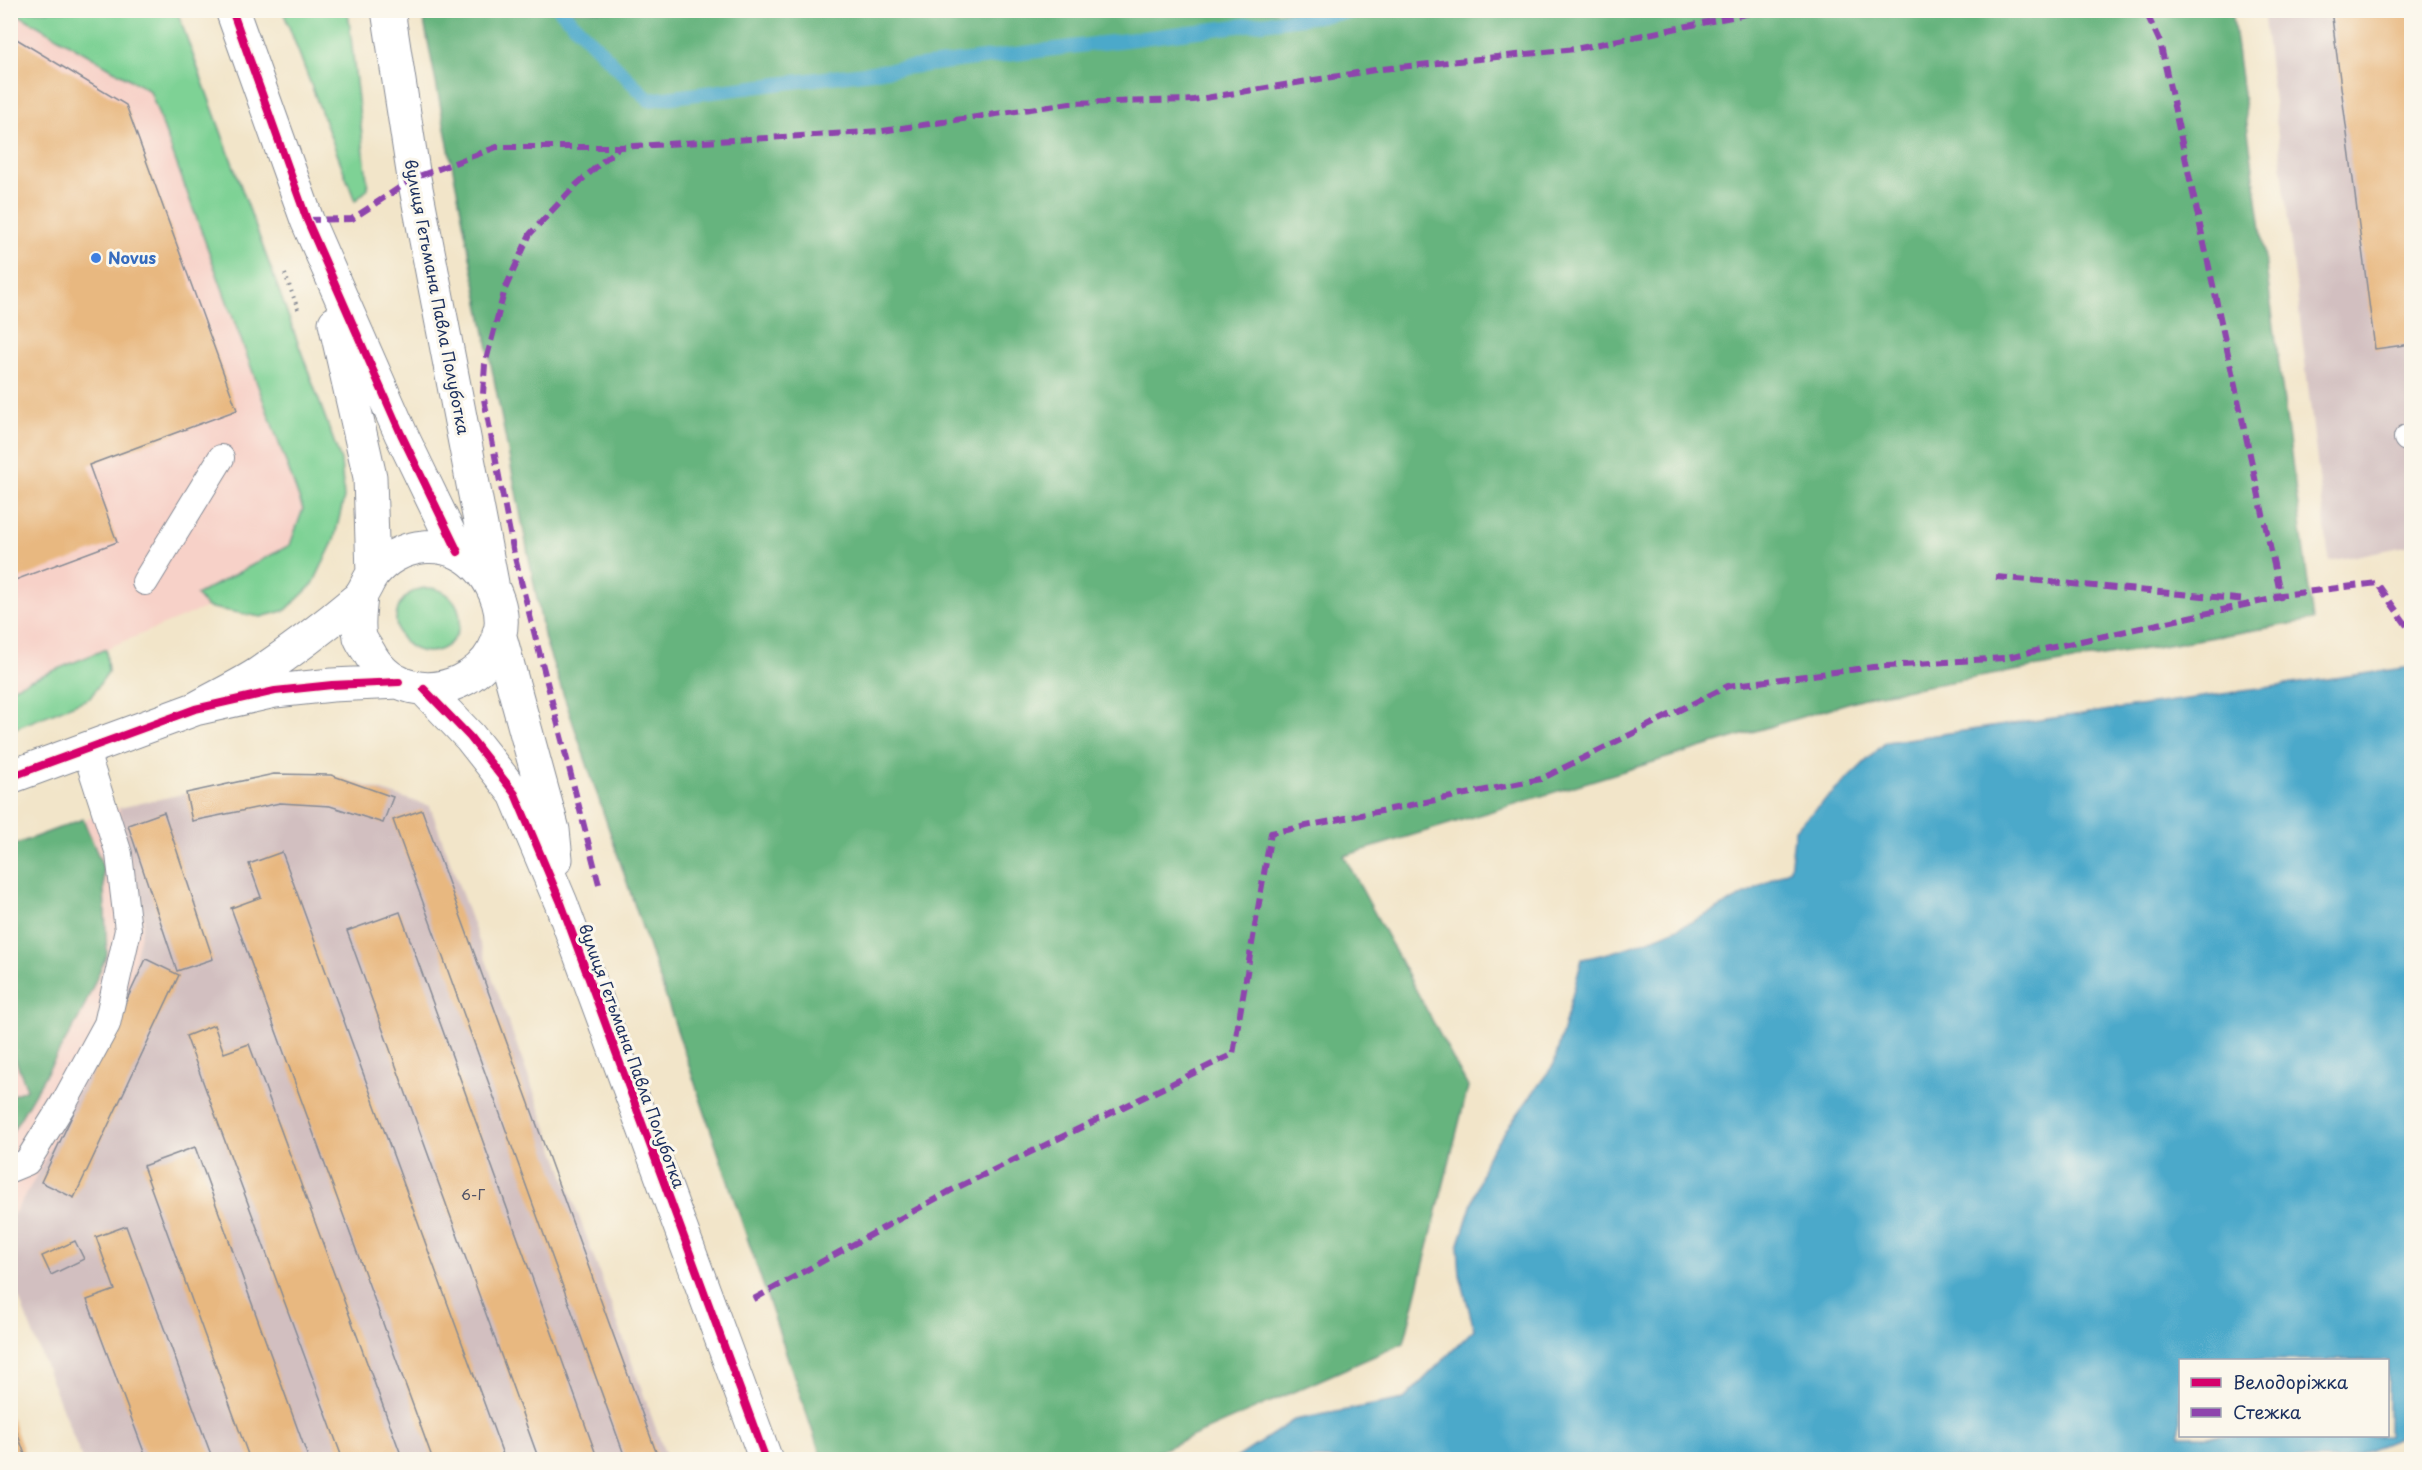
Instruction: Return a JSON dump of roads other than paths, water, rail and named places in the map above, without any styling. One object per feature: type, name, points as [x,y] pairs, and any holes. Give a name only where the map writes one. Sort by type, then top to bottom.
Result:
[{"type":"street","points":[[232,10],[308,220],[400,434],[458,552]]},
{"type":"street","name":"вулиця Гетьмана Павла Полуботка","points":[[388,10],[414,178],[492,583]]},
{"type":"street","points":[[308,220],[346,367],[370,477],[367,585],[358,621],[361,638],[378,668],[411,686]]},
{"type":"street","points":[[10,777],[195,709],[275,691],[332,685],[449,687],[472,675],[490,657],[499,633],[500,608],[492,583],[476,564],[458,552],[438,547],[416,547],[393,557],[320,631],[256,675],[195,709]]},
{"type":"street","name":"вулиця Гетьмана Павла Полуботка","points":[[499,633],[553,830],[561,903]]},
{"type":"street","name":"вулиця Гетьмана Павла Полуботка","points":[[411,686],[470,737],[514,794],[561,903],[766,1460]]},
{"type":"lane","points":[[145,582],[221,458]]},
{"type":"lane","points":[[10,1168],[27,1162],[66,1101],[107,1024],[128,930],[119,854],[85,749]]},
{"type":"water","points":[[2411,667],[2411,1433],[2343,1460],[1235,1459],[1294,1420],[1404,1399],[1474,1329],[1460,1275],[1458,1247],[1487,1156],[1554,1064],[1582,959],[1637,944],[1690,923],[1790,869],[1795,829],[1886,742]]},
{"type":"waterway","points":[[560,10],[649,100],[1366,10]]},
{"type":"place","name":"Novus","points":[[96,258]]}]
